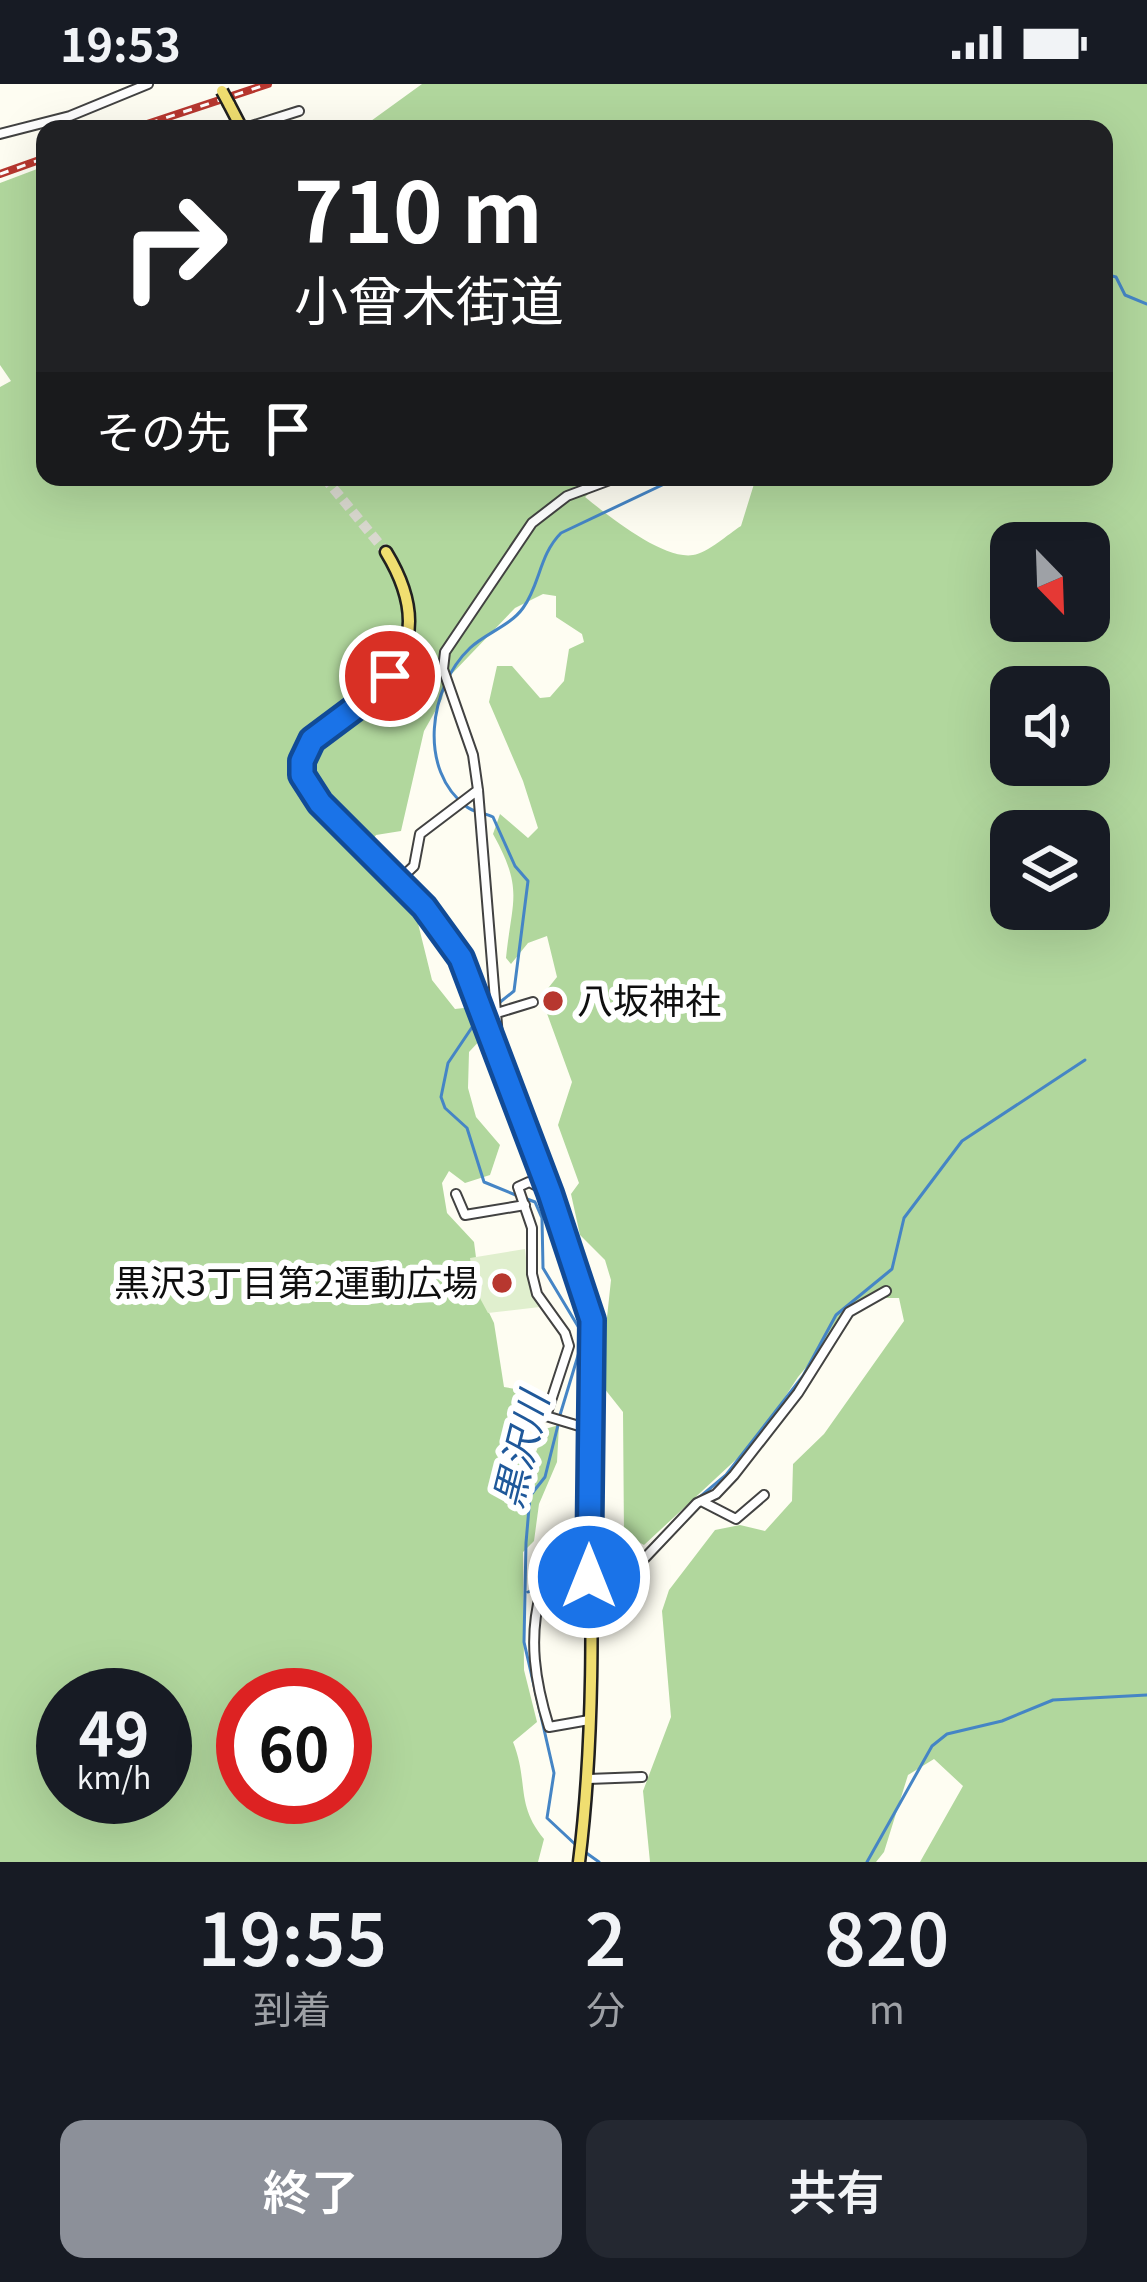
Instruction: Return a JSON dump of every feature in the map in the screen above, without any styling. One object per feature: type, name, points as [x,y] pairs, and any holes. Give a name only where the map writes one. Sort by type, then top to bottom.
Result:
[{"type":"main road","points":[[220,87],[237,120]]},
{"type":"main road","points":[[386,552],[402,578],[409,628],[399,662],[375,693],[312,740],[302,761],[302,775],[320,803],[448,936],[491,1008],[499,1055],[591,1306],[588,1779],[580,1853]]},
{"type":"street","points":[[54,120],[148,84]]},
{"type":"street","points":[[270,120],[299,111]]},
{"type":"street","points":[[0,134],[36,125]]},
{"type":"street","points":[[532,1002],[491,1008],[478,790],[473,754],[446,676],[445,652],[532,523],[567,496],[594,486]]},
{"type":"street","points":[[399,880],[414,866],[420,834],[478,790]]},
{"type":"street","points":[[550,1193],[529,1182],[521,1184],[519,1191],[532,1228],[534,1283],[568,1346],[546,1416],[589,1429]]},
{"type":"street","points":[[456,1194],[465,1215],[524,1204]]},
{"type":"street","points":[[589,1720],[549,1727],[534,1669],[532,1622],[542,1592],[589,1571],[604,1576],[641,1562],[734,1475],[798,1393],[849,1312],[886,1291]]},
{"type":"street","points":[[702,1501],[736,1519],[764,1495]]},
{"type":"street","points":[[588,1779],[641,1777]]},
{"type":"green space","points":[[422,84],[1147,84],[1147,1862],[920,1862],[963,1786],[934,1759],[908,1775],[884,1852],[876,1862],[650,1862],[643,1791],[671,1717],[662,1611],[669,1590],[715,1530],[740,1525],[765,1531],[792,1501],[793,1464],[824,1434],[904,1321],[899,1298],[864,1298],[798,1377],[757,1440],[644,1545],[624,1534],[623,1412],[600,1383],[611,1280],[605,1260],[580,1235],[571,1194],[579,1183],[558,1125],[572,1082],[541,997],[557,977],[547,936],[528,943],[511,964],[506,958],[512,882],[493,834],[500,814],[528,838],[538,828],[489,702],[497,666],[512,666],[540,698],[550,697],[564,681],[569,649],[584,642],[582,634],[556,617],[556,596],[543,594],[515,608],[446,680],[442,699],[424,731],[401,831],[376,835],[360,857],[412,899],[432,980],[455,1009],[472,1007],[484,1036],[469,1052],[468,1088],[476,1117],[500,1145],[490,1175],[465,1183],[449,1171],[442,1183],[447,1213],[474,1242],[481,1296],[494,1323],[504,1387],[526,1391],[509,1431],[536,1452],[545,1429],[559,1425],[557,1462],[539,1504],[534,1541],[523,1552],[524,1670],[537,1722],[513,1742],[529,1815],[544,1839],[538,1862],[0,1862],[0,387],[11,381],[0,365],[0,183],[36,169],[36,486],[598,486],[585,497],[651,544],[681,555],[699,554],[741,526],[753,486],[1113,486],[1113,120],[372,120]]},
{"type":"green space","name":"黒沢3丁目第2運動広場","points":[[525,1249],[528,1276],[540,1307],[488,1313],[475,1289],[470,1258]]},
{"type":"waterway","name":"黒沢川","points":[[1113,276],[1125,295],[1147,304]]},
{"type":"waterway","name":"黒沢川","points":[[499,1003],[514,991],[528,881],[515,866],[493,817],[467,807],[441,772],[435,751],[438,706],[445,684],[470,648],[523,608],[561,533],[660,486]]},
{"type":"waterway","name":"黒沢川","points":[[481,1014],[448,1063],[441,1097],[445,1108],[467,1128],[484,1182],[518,1196]]},
{"type":"waterway","points":[[695,1501],[726,1475],[803,1376],[836,1315],[892,1269],[904,1218],[962,1141],[1085,1060]]},
{"type":"waterway","name":"黒沢川","points":[[527,1199],[535,1202],[542,1218],[543,1268],[579,1328],[580,1349],[560,1415]]},
{"type":"waterway","name":"黒沢川","points":[[558,1425],[545,1477],[530,1496],[524,1642],[554,1773],[547,1818],[577,1846]]},
{"type":"waterway","points":[[528,1592],[566,1575],[570,1567],[586,1567]]},
{"type":"waterway","points":[[867,1862],[932,1746],[947,1734],[1002,1721],[1053,1700],[1147,1695]]},
{"type":"waterway","name":"黒沢川","points":[[585,1852],[599,1862]]},
{"type":"tunnel","points":[[331,486],[386,552]]},
{"type":"railway","points":[[159,120],[268,84]]},
{"type":"railway","points":[[0,174],[36,161]]},
{"type":"place","name":"八坂神社","points":[[553,1001]]},
{"type":"place","name":"黒沢3丁目第2運動広場","points":[[502,1283]]},
{"type":"route","points":[[390,676],[375,693],[312,740],[302,761],[302,775],[320,803],[424,907],[461,958],[591,1306],[589,1577]]}]
